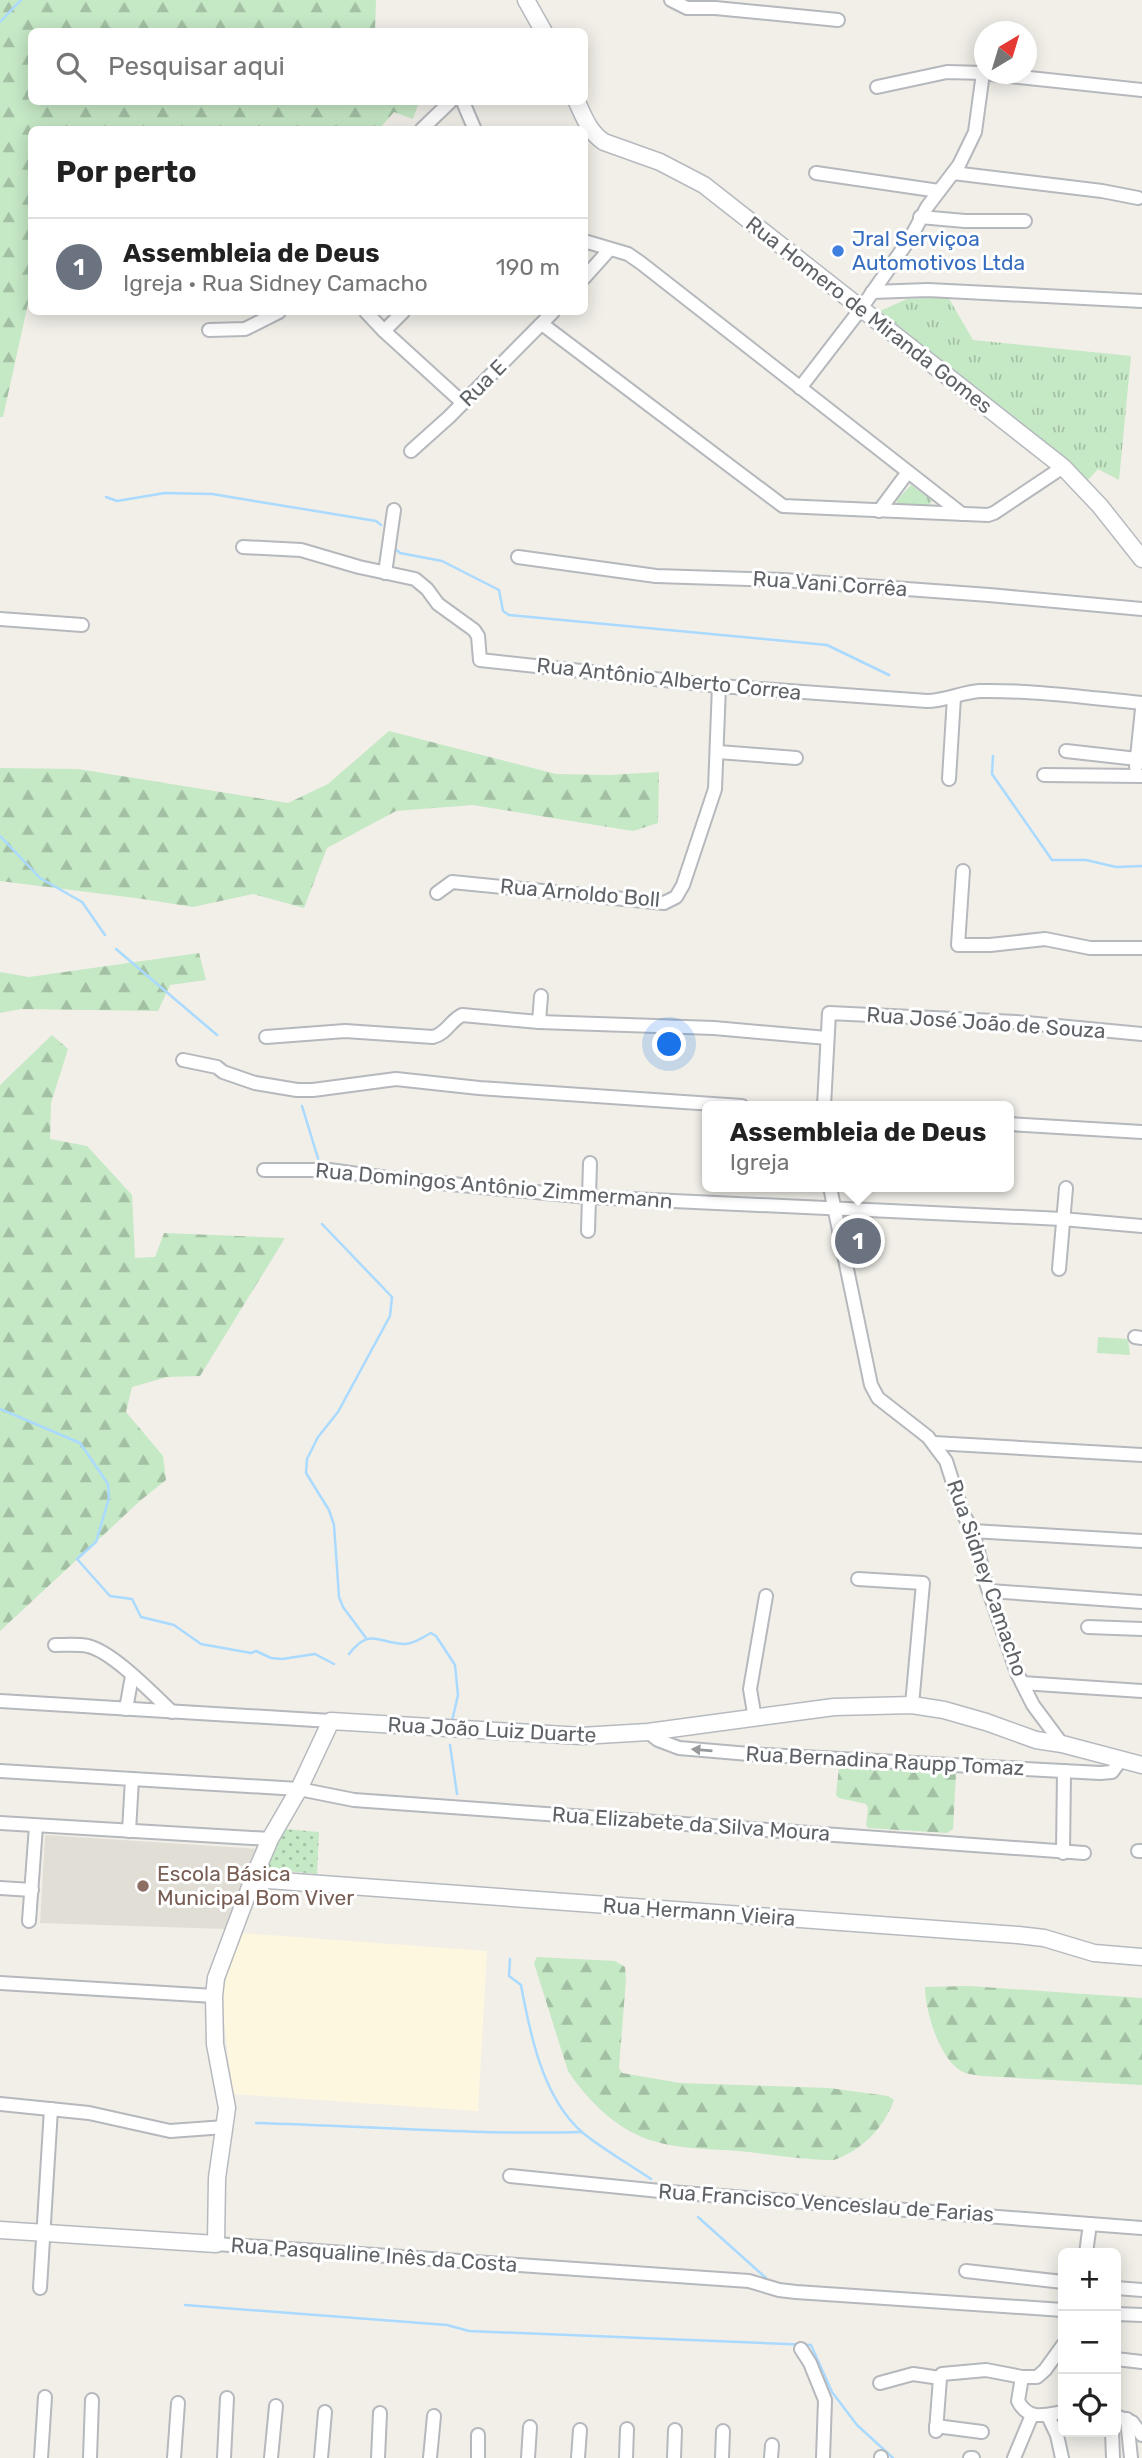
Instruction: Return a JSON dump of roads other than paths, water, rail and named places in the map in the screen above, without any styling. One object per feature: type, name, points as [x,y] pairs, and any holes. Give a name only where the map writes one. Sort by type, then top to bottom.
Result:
[{"type":"street","points":[[526,0],[542,28]]},
{"type":"street","points":[[671,0],[678,5],[694,9],[715,8],[838,20]]},
{"type":"street","points":[[877,88],[947,72],[974,73]]},
{"type":"street","points":[[1037,79],[1142,90]]},
{"type":"street","points":[[800,388],[860,310],[911,237],[920,217],[953,173],[975,132],[984,84]]},
{"type":"street","points":[[425,126],[447,105]]},
{"type":"street","points":[[464,105],[473,126]]},
{"type":"street","name":"Rua Homero de Miranda Gomes","points":[[578,105],[585,126]]},
{"type":"street","name":"Rua Homero de Miranda Gomes","points":[[588,134],[660,162],[704,186],[805,263],[860,310],[1063,467],[1100,506],[1142,559]]},
{"type":"street","points":[[816,173],[939,191]]},
{"type":"street","points":[[953,173],[1102,191],[1138,198]]},
{"type":"street","points":[[920,217],[965,221],[1025,221]]},
{"type":"street","points":[[588,242],[628,254],[641,263],[962,514]]},
{"type":"street","points":[[588,274],[610,249]]},
{"type":"street","points":[[872,292],[928,290],[1142,301]]},
{"type":"street","points":[[209,330],[245,329],[273,315]]},
{"type":"street","points":[[369,315],[463,403]]},
{"type":"street","points":[[384,331],[400,315]]},
{"type":"street","name":"Rua E","points":[[411,451],[463,403],[550,315]]},
{"type":"street","points":[[542,324],[783,506],[994,513],[1063,467]]},
{"type":"street","points":[[879,510],[908,472]]},
{"type":"street","points":[[385,573],[394,510]]},
{"type":"street","name":"Rua Antônio Alberto Correa","points":[[243,547],[301,550],[421,583],[438,604],[467,623],[478,636],[480,660],[719,686],[927,701],[978,691],[1142,703]]},
{"type":"street","name":"Rua Vani Corrêa","points":[[517,557],[656,576],[783,580],[1142,609]]},
{"type":"street","points":[[0,619],[82,625]]},
{"type":"street","name":"Rua Arnoldo Boll","points":[[437,893],[452,882],[664,903],[670,901],[680,892],[715,789],[719,686]]},
{"type":"street","points":[[949,779],[954,697]]},
{"type":"street","points":[[1044,775],[1139,775],[1137,759],[1142,709]]},
{"type":"street","points":[[1066,751],[1137,759]]},
{"type":"street","points":[[718,752],[796,758]]},
{"type":"street","points":[[963,871],[958,945],[990,945],[1045,939],[1090,948],[1142,948]]},
{"type":"street","points":[[539,1022],[541,996]]},
{"type":"street","name":"Rua José João de Souza","points":[[827,1038],[830,1013],[1016,1022],[1142,1034]]},
{"type":"street","points":[[266,1037],[338,1031],[433,1037],[442,1034],[462,1016],[539,1022],[714,1028],[827,1038],[824,1101]]},
{"type":"street","points":[[183,1060],[217,1067],[223,1072],[255,1083],[298,1090],[396,1079],[479,1088],[702,1103]]},
{"type":"street","points":[[1014,1124],[1142,1132]]},
{"type":"street","points":[[587,1231],[590,1163]]},
{"type":"street","name":"Rua Domingos Antônio Zimmermann","points":[[264,1170],[329,1170],[588,1197],[1062,1219],[1142,1226]]},
{"type":"street","points":[[1059,1269],[1066,1188]]},
{"type":"street","name":"Rua Sidney Camacho","points":[[831,1192],[871,1385],[885,1405],[934,1443],[950,1468],[963,1514],[973,1531],[981,1567],[1012,1662],[1033,1705],[1062,1744]]},
{"type":"street","points":[[934,1443],[1142,1455]]},
{"type":"street","points":[[973,1531],[1142,1541]]},
{"type":"street","points":[[858,1578],[923,1583],[912,1706]]},
{"type":"street","points":[[990,1591],[1142,1602]]},
{"type":"street","points":[[755,1719],[750,1689],[766,1596]]},
{"type":"street","points":[[1087,1627],[1142,1629]]},
{"type":"street","points":[[55,1645],[88,1646],[97,1650],[132,1676],[172,1712]]},
{"type":"street","points":[[126,1709],[132,1676]]},
{"type":"street","points":[[1022,1683],[1142,1691]]},
{"type":"street","name":"Rua João Luiz Duarte","points":[[0,1701],[554,1736],[648,1732],[834,1707],[912,1706],[944,1710],[1036,1740],[1142,1765]]},
{"type":"street","points":[[216,2244],[217,2178],[227,2108],[215,2044],[214,1996],[219,1969],[270,1839],[299,1789],[331,1721]]},
{"type":"street","name":"Rua Bernadina Raupp Tomaz","points":[[648,1732],[658,1740],[679,1748],[750,1754],[1106,1773],[1116,1769],[1120,1761]]},
{"type":"street","name":"Rua Elizabete da Silva Moura","points":[[0,1771],[299,1789],[354,1800],[1084,1853]]},
{"type":"street","points":[[1063,1853],[1064,1772]]},
{"type":"street","points":[[129,1831],[132,1779]]},
{"type":"street","points":[[0,1823],[270,1839]]},
{"type":"street","points":[[29,1921],[36,1826]]},
{"type":"street","name":"Rua Hermann Vieira","points":[[253,1879],[1018,1935],[1044,1938],[1094,1953],[1142,1957]]},
{"type":"street","points":[[0,1888],[32,1890]]},
{"type":"street","points":[[0,1983],[214,1996]]},
{"type":"street","points":[[0,2104],[97,2115],[170,2131],[225,2127]]},
{"type":"street","points":[[40,2288],[51,2109]]},
{"type":"street","name":"Rua Francisco Venceslau de Farias","points":[[510,2176],[670,2192],[1142,2228]]},
{"type":"street","points":[[1087,2248],[1090,2224]]},
{"type":"street","name":"Rua Pasqualine Inês da Costa","points":[[0,2230],[749,2281],[796,2292],[1058,2310]]},
{"type":"street","points":[[967,2270],[1058,2281]]},
{"type":"street","points":[[1121,2288],[1142,2290]]},
{"type":"street","points":[[1121,2314],[1142,2315]]},
{"type":"street","points":[[801,2349],[810,2363],[825,2400],[823,2458]]},
{"type":"street","points":[[982,2432],[936,2428],[940,2378],[943,2374],[986,2370],[1037,2377],[1058,2355]]},
{"type":"street","points":[[1121,2360],[1142,2362]]},
{"type":"street","points":[[880,2383],[912,2374],[940,2378]]},
{"type":"street","points":[[1022,2377],[1018,2401],[1024,2410],[1032,2415],[1058,2413]]},
{"type":"street","points":[[41,2458],[45,2397]]},
{"type":"street","points":[[224,2458],[227,2398]]},
{"type":"street","points":[[90,2458],[92,2400]]},
{"type":"street","points":[[174,2458],[178,2403]]},
{"type":"street","points":[[271,2458],[276,2406]]},
{"type":"street","points":[[321,2458],[325,2412]]},
{"type":"street","points":[[377,2458],[380,2413]]},
{"type":"street","points":[[1014,2458],[1032,2415]]},
{"type":"street","points":[[430,2458],[434,2416]]},
{"type":"street","points":[[1048,2416],[1057,2435],[1062,2458]]},
{"type":"street","points":[[1121,2418],[1142,2435]]},
{"type":"street","points":[[1121,2418],[1131,2458]]},
{"type":"street","points":[[528,2458],[530,2427]]},
{"type":"street","points":[[578,2458],[580,2430]]},
{"type":"street","points":[[626,2458],[627,2430]]},
{"type":"street","points":[[674,2458],[675,2430]]},
{"type":"street","points":[[722,2458],[723,2431]]},
{"type":"street","points":[[478,2435],[478,2458]]},
{"type":"street","points":[[1112,2437],[1113,2458]]},
{"type":"waterway","points":[[0,22],[21,0]]},
{"type":"waterway","points":[[106,497],[117,501],[165,493],[212,494],[376,521],[381,525]]},
{"type":"waterway","points":[[394,548],[400,553],[442,561],[499,590],[503,611],[509,615],[827,645],[889,675]]},
{"type":"waterway","points":[[993,756],[992,774],[1052,860],[1086,860],[1116,867],[1142,866]]},
{"type":"waterway","points":[[0,836],[40,878],[82,902],[105,935]]},
{"type":"waterway","points":[[116,949],[217,1035]]},
{"type":"waterway","points":[[302,1106],[320,1165]]},
{"type":"waterway","points":[[322,1224],[392,1297],[390,1316],[338,1412],[318,1437],[307,1459],[306,1473],[329,1510],[334,1525],[339,1597],[343,1607],[366,1638]]},
{"type":"waterway","points":[[0,1409],[80,1443],[108,1484],[109,1498],[96,1542],[77,1559],[110,1596],[132,1599],[141,1617],[174,1625],[201,1644],[251,1653],[256,1651],[271,1658],[282,1659],[315,1654],[334,1664]]},
{"type":"waterway","points":[[349,1654],[369,1639],[405,1644],[431,1633],[436,1636],[455,1665],[458,1695],[452,1721]]},
{"type":"waterway","points":[[450,1745],[457,1794]]},
{"type":"waterway","points":[[510,1959],[509,1976],[521,1985],[540,2065],[558,2102],[569,2119],[583,2133],[651,2179]]},
{"type":"waterway","points":[[256,2123],[460,2131],[582,2132]]},
{"type":"waterway","points":[[698,2217],[766,2278]]},
{"type":"waterway","points":[[185,2305],[447,2325],[469,2331],[811,2345],[832,2392],[857,2425],[893,2458]]},
{"type":"place","name":"Jral Serviçoa Automotivos Ltda","points":[[838,251]]},
{"type":"place","name":"Assembleia de Deus","points":[[858,1241]]},
{"type":"place","name":"Escola Básica Municipal Bom Viver","points":[[143,1886]]}]
